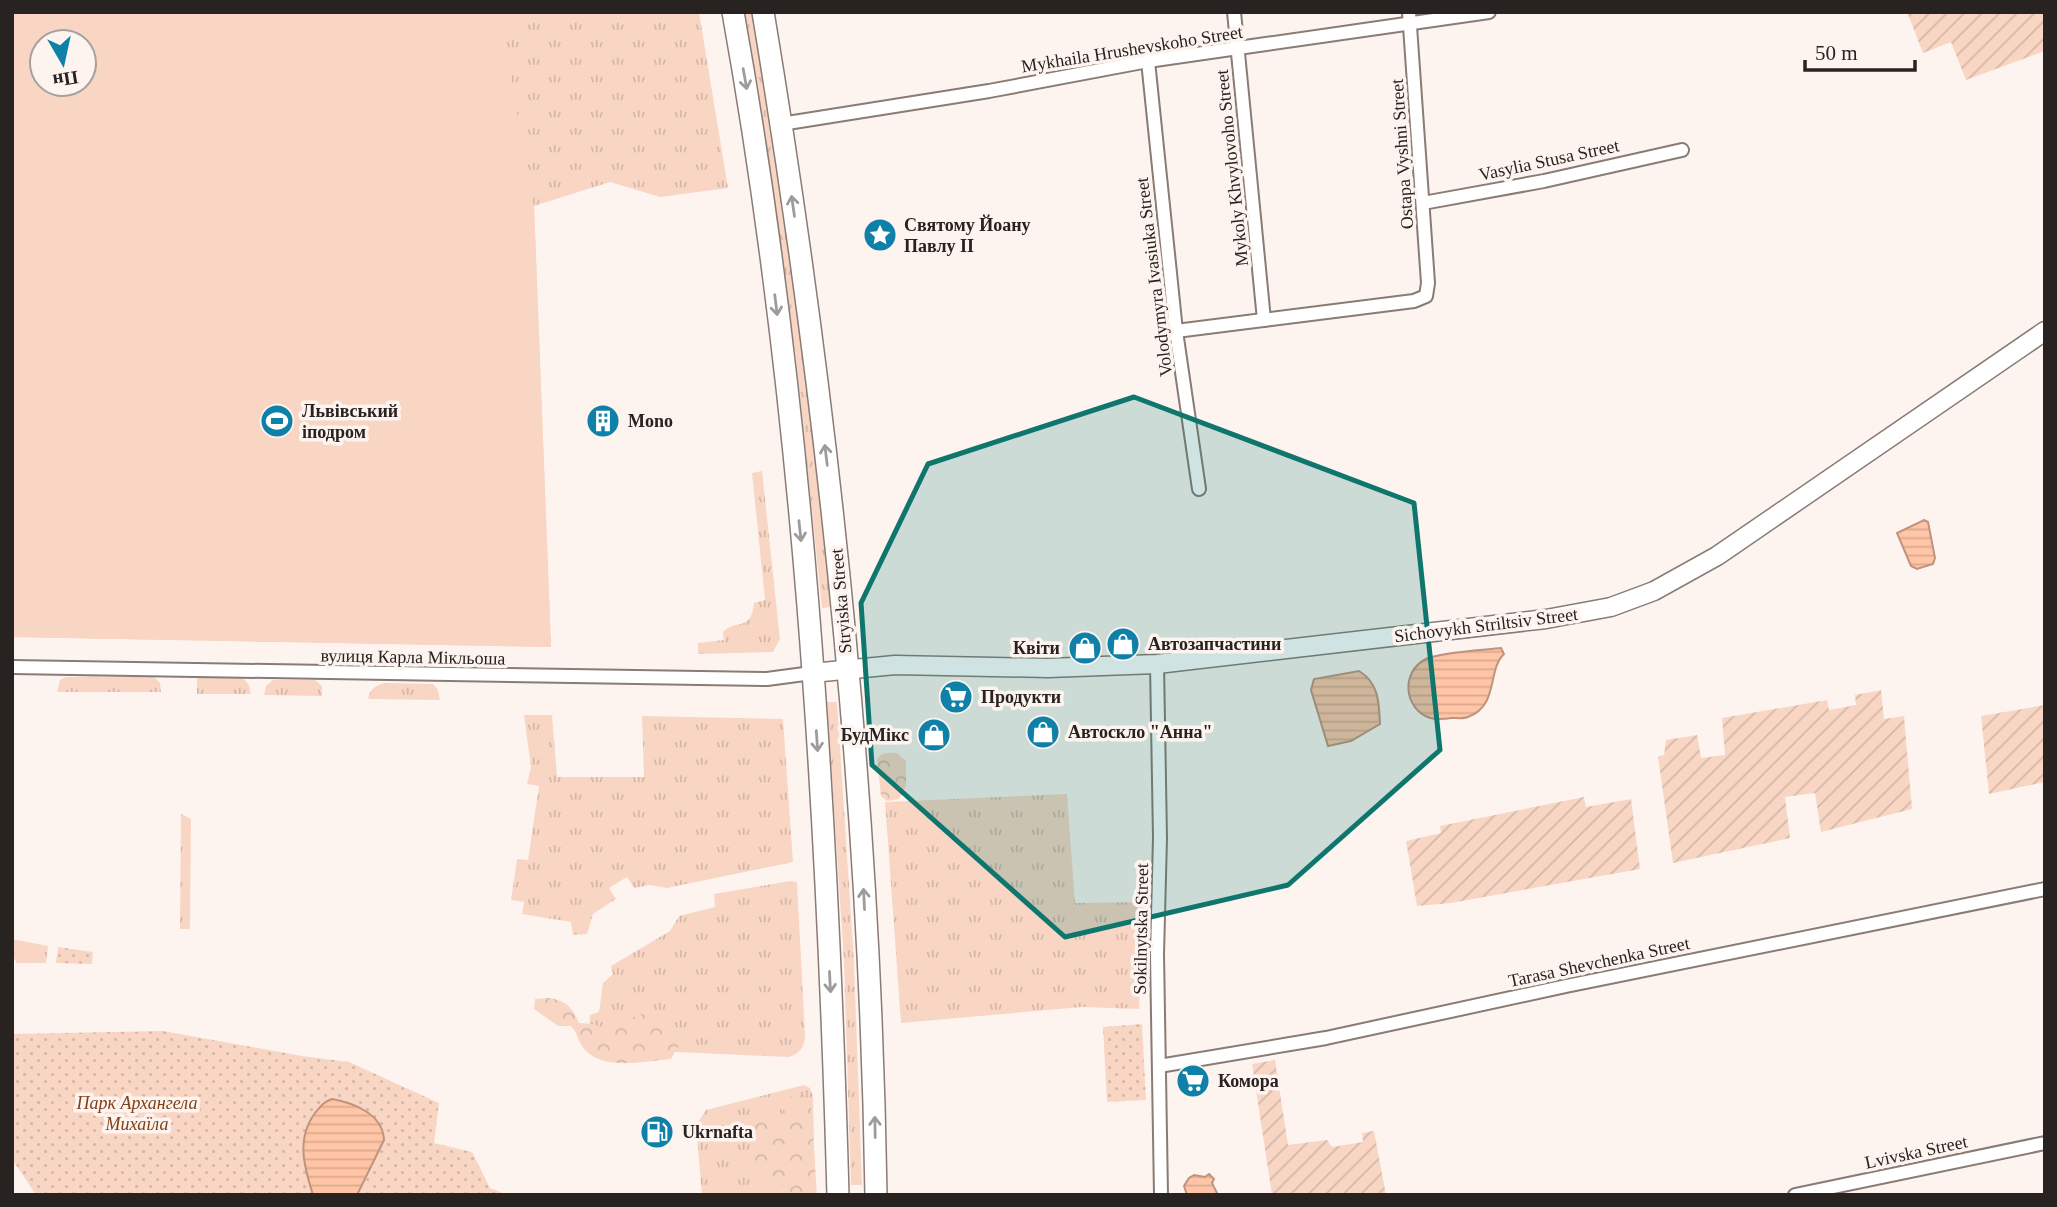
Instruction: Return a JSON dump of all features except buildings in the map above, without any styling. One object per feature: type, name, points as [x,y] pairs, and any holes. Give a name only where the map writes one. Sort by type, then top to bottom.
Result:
[{"type":"main road","name":"Stryiska Street","points":[[733,12],[756,140],[783,358],[812,673],[833,1041],[838,1195]]},
{"type":"main road","name":"Stryiska Street","points":[[763,12],[781,124],[827,464],[848,669],[874,1066],[876,1195]]},
{"type":"street","name":"Mykoly Khvylovoho Street","points":[[1234,12],[1264,320]]},
{"type":"street","name":"Mykhaila Hrushevskoho Street","points":[[781,124],[989,91],[1148,61],[1238,50],[1410,19],[1489,12]]},
{"type":"street","name":"Ostapa Vyshni Street","points":[[1264,320],[1414,301],[1424,298],[1427,293],[1410,19]]},
{"type":"street","name":"Volodymyra Ivasiuka Street","points":[[1148,61],[1176,331],[1199,489]]},
{"type":"street","name":"Vasylia Stusa Street","points":[[1423,203],[1544,181],[1682,150]]},
{"type":"street","points":[[1176,331],[1264,320]]},
{"type":"street","name":"Sichovykh Striltsiv Street","points":[[812,673],[895,665],[1048,668],[1157,664],[1532,621],[1611,607],[1654,591],[1717,556],[2045,331]]},
{"type":"street","name":"Sokilnytska Street","points":[[1157,664],[1160,838],[1157,954],[1161,1195]]},
{"type":"street","name":"вулиця Карла Мікльоша","points":[[12,667],[767,680],[812,673]]},
{"type":"street","name":"Tarasa Shevchenka Street","points":[[1159,1066],[1326,1038],[1566,986],[2045,889]]},
{"type":"street","name":"Lvivska Street","points":[[1795,1195],[2045,1143]]},
{"type":"highlighted area","points":[[1134,397],[1414,503],[1440,750],[1288,885],[1065,937],[872,765],[861,603],[928,464]]},
{"type":"green space","name":"Львівський іподром","points":[[12,12],[501,12],[530,195],[534,205],[551,647],[12,637]]},
{"type":"green space","name":"Львівський іподром","points":[[404,12],[699,12],[728,188],[660,197],[610,182],[534,206],[551,647],[12,637],[12,584]]},
{"type":"green space","points":[[742,12],[754,12],[806,357],[832,607],[822,608],[796,358],[763,130]]},
{"type":"green space","points":[[1907,12],[2045,12],[2045,51],[1966,80],[1951,42],[1923,53]]},
{"type":"green space","points":[[762,471],[780,639],[773,652],[698,654],[698,643],[724,640],[723,632],[746,622],[750,618],[754,603],[765,600],[752,473]]},
{"type":"green space","points":[[153,676],[160,683],[161,692],[57,692],[60,680],[66,677]]},
{"type":"green space","points":[[197,678],[243,678],[249,685],[251,694],[197,694]]},
{"type":"green space","points":[[273,680],[315,680],[322,686],[322,696],[264,695],[266,686]]},
{"type":"green space","points":[[385,683],[433,684],[438,690],[440,700],[368,699],[374,688]]},
{"type":"green space","points":[[1881,690],[1884,719],[1904,716],[1912,809],[1821,832],[1815,793],[1785,797],[1790,838],[1673,863],[1658,757],[1664,755],[1666,740],[1697,735],[1701,758],[1725,755],[1722,718],[1827,700],[1829,710],[1856,705],[1855,695]]},
{"type":"green space","points":[[827,702],[837,702],[854,962],[862,1185],[851,1185],[844,962]]},
{"type":"green space","points":[[2045,705],[2045,782],[1989,794],[1981,716]]},
{"type":"green space","points":[[524,715],[552,715],[557,777],[644,777],[642,716],[783,719],[793,862],[667,888],[650,885],[634,888],[627,877],[609,888],[616,899],[593,914],[587,934],[573,935],[571,922],[522,914],[524,902],[511,900],[517,859],[528,860],[539,786],[527,784],[531,767]]},
{"type":"green space","points":[[888,753],[897,753],[906,761],[906,786],[899,799],[887,801],[881,796],[877,759]]},
{"type":"green space","points":[[1067,794],[1075,903],[1144,902],[1139,1009],[1082,1007],[901,1023],[885,802]]},
{"type":"green space","points":[[1584,797],[1586,807],[1631,799],[1640,869],[1451,903],[1417,906],[1406,841],[1441,833],[1440,826]]},
{"type":"green space","points":[[181,814],[191,819],[190,929],[180,929]]},
{"type":"green space","points":[[797,882],[805,1036],[799,1052],[789,1057],[588,1048],[590,1015],[599,1012],[603,983],[613,974],[611,966],[670,931],[679,916],[715,907],[714,894]]},
{"type":"green space","points":[[12,939],[48,946],[46,963],[17,963],[12,956]]},
{"type":"green space","points":[[58,947],[93,952],[92,964],[56,963]]},
{"type":"green space","points":[[549,998],[568,1006],[579,1023],[614,1031],[638,1015],[645,1013],[660,1016],[677,1028],[678,1047],[671,1059],[625,1063],[603,1061],[585,1050],[571,1026],[558,1026],[534,1009],[535,999]]},
{"type":"green space","points":[[1142,1024],[1146,1100],[1107,1102],[1103,1027]]},
{"type":"green space","name":"Парк Архангела Михаїла","points":[[163,1031],[349,1062],[439,1103],[434,1143],[472,1152],[490,1188],[508,1195],[36,1195],[12,1159],[12,1034]]},
{"type":"green space","points":[[1275,1060],[1288,1145],[1327,1140],[1332,1147],[1363,1142],[1362,1133],[1374,1131],[1386,1195],[1272,1195],[1252,1064]]},
{"type":"green space","points":[[804,1085],[810,1088],[813,1096],[815,1195],[702,1195],[696,1125],[706,1110]]},
{"type":"green space","points":[[801,1095],[811,1104],[817,1195],[788,1195],[781,1183],[761,1177],[746,1161],[759,1144],[753,1131],[754,1121],[767,1113],[781,1117],[788,1097]]},
{"type":"shaded area","points":[[1924,520],[1928,522],[1935,558],[1933,564],[1917,569],[1911,566],[1897,533]]},
{"type":"shaded area","points":[[1501,648],[1504,654],[1496,669],[1489,696],[1478,712],[1464,718],[1435,719],[1421,713],[1410,699],[1408,690],[1412,672],[1426,659],[1451,653]]},
{"type":"shaded area","points":[[1359,671],[1371,681],[1374,688],[1380,724],[1351,741],[1328,746],[1311,690],[1314,679]]},
{"type":"shaded area","points":[[332,1099],[366,1111],[379,1123],[382,1131],[384,1140],[357,1195],[313,1195],[307,1174],[305,1133],[315,1113]]},
{"type":"shaded area","points":[[1209,1174],[1214,1179],[1212,1183],[1218,1195],[1187,1195],[1184,1186],[1189,1178],[1194,1175],[1205,1177]]},
{"type":"place","name":"Святому Йоану Павлу ІІ","points":[[880,235]]},
{"type":"place","name":"Львівський іподром","points":[[277,421]]},
{"type":"place","name":"Mono","points":[[603,421]]},
{"type":"place","name":"Автозапчастини","points":[[1123,644]]},
{"type":"place","name":"Квіти","points":[[1085,648]]},
{"type":"place","name":"Продукти","points":[[956,697]]},
{"type":"place","name":"Автоскло \"Анна\"","points":[[1043,732]]},
{"type":"place","name":"БудМікс","points":[[934,735]]},
{"type":"place","name":"Комора","points":[[1193,1081]]},
{"type":"place","name":"Ukrnafta","points":[[657,1132]]}]
